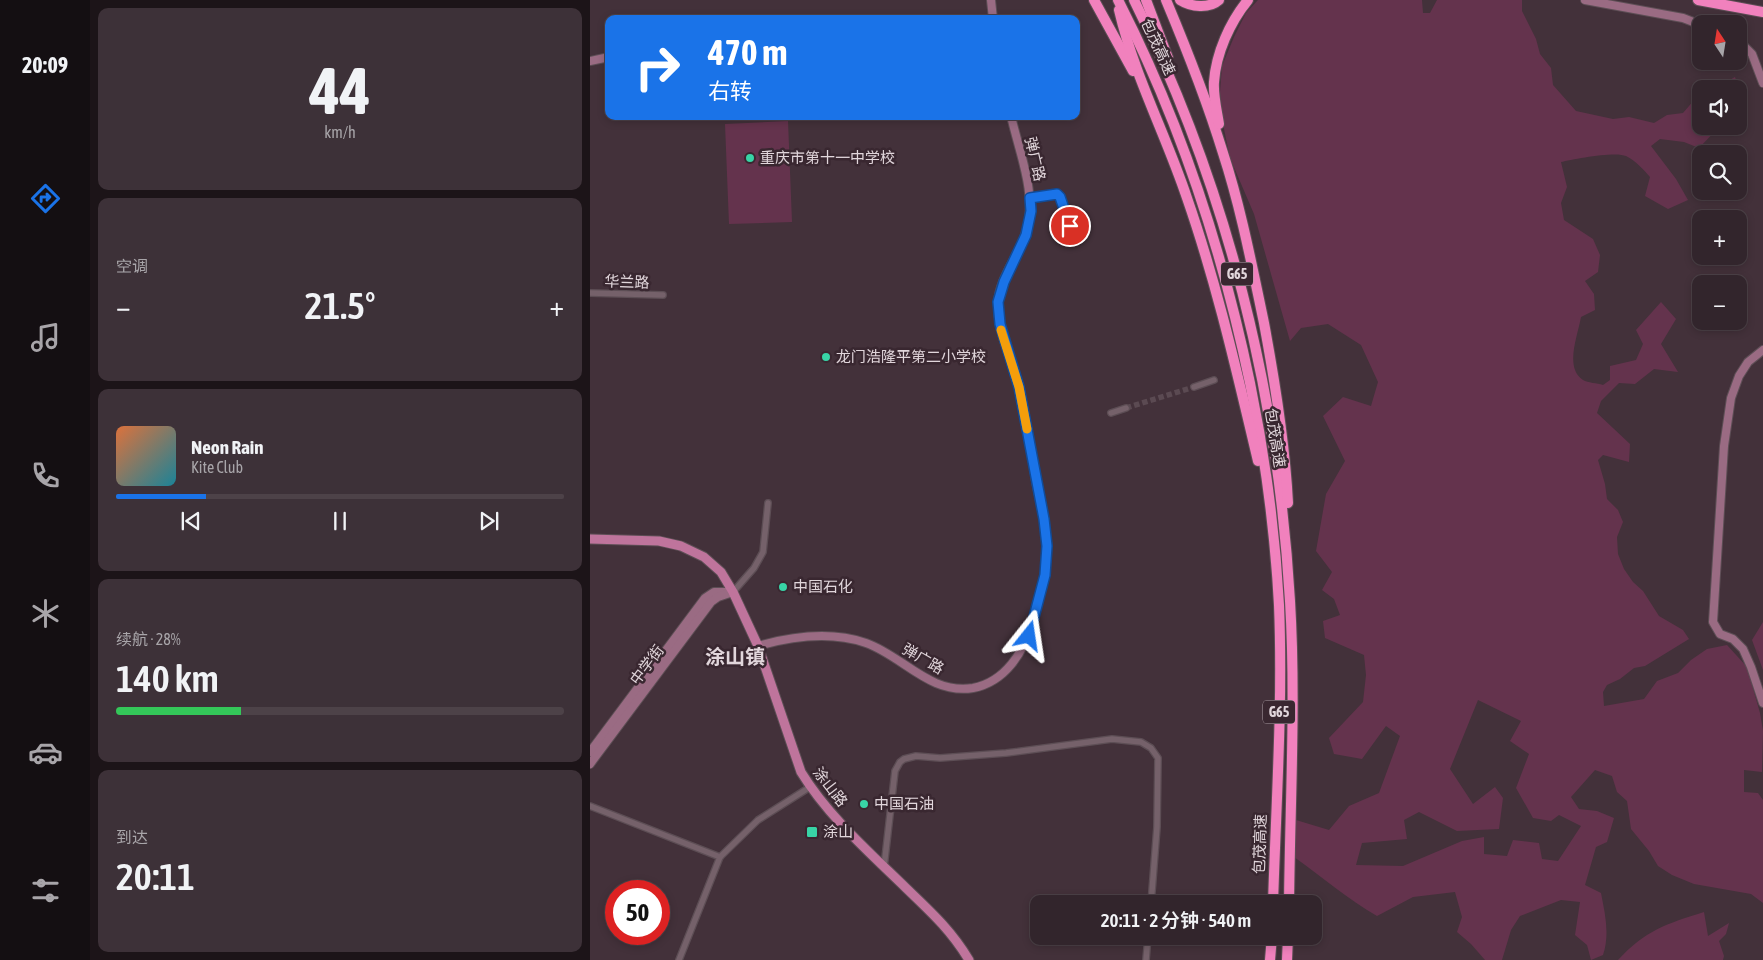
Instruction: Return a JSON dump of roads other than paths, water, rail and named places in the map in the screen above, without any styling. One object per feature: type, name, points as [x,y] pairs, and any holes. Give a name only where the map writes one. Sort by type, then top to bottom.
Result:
[{"type":"highway","points":[[1094,0],[1131,67],[1160,127]]},
{"type":"highway","points":[[1117,0],[1130,47],[1187,198],[1222,314],[1272,520]]},
{"type":"highway","name":"包茂高速","points":[[1117,0],[1165,99],[1195,176],[1212,229],[1244,353],[1260,436],[1272,520],[1279,606],[1280,698],[1273,895]]},
{"type":"highway","name":"包茂高速","points":[[1134,0],[1177,92],[1216,200],[1240,282],[1273,440],[1290,604],[1292,699],[1289,895]]},
{"type":"highway","points":[[1146,0],[1163,42],[1177,92]]},
{"type":"highway","points":[[1166,0],[1204,95],[1224,155],[1253,271],[1269,350],[1287,476],[1287,562]]},
{"type":"highway","points":[[1180,0],[1193,6],[1205,6],[1216,3],[1219,0]]},
{"type":"highway","points":[[1224,155],[1214,82],[1220,56],[1240,0]]},
{"type":"highway","points":[[1233,20],[1248,0]]},
{"type":"highway","points":[[1698,0],[1763,12]]},
{"type":"highway","points":[[1270,960],[1271,945]]},
{"type":"highway","points":[[1286,960],[1287,945]]},
{"type":"main road","name":"涂山路","points":[[590,539],[659,540],[681,546],[704,557],[721,572],[758,646],[801,772],[810,787],[863,846],[946,926],[969,960]]},
{"type":"street","points":[[991,0],[993,15]]},
{"type":"street","points":[[1585,0],[1683,18],[1692,22]]},
{"type":"street","points":[[1748,50],[1752,54],[1763,84]]},
{"type":"street","points":[[590,61],[605,58]]},
{"type":"street","name":"弹广路","points":[[758,646],[783,638],[836,636],[867,643],[932,682],[952,689],[974,688],[997,679],[1015,661],[1029,636],[1045,575],[1047,546],[1044,519],[1019,387],[1000,324],[998,302],[1004,282],[1026,235],[1031,211],[1030,198],[1012,120]]},
{"type":"street","points":[[1030,198],[1058,195],[1075,241]]},
{"type":"street","name":"华兰路","points":[[590,293],[663,295]]},
{"type":"street","points":[[1763,350],[1748,362],[1739,376],[1730,398],[1724,446],[1713,622],[1720,634],[1733,639],[1743,649],[1752,667],[1763,702]]},
{"type":"street","points":[[1194,386],[1214,380]]},
{"type":"street","points":[[1111,413],[1126,408]]},
{"type":"street","name":"中学街","points":[[590,764],[711,602],[718,597],[732,592],[754,568],[763,552],[768,503]]},
{"type":"street","name":"中学街","points":[[590,752],[705,598],[714,592],[732,592]]},
{"type":"street","points":[[884,867],[895,771],[904,759],[916,756],[940,758],[1006,753],[1112,738],[1142,742],[1151,748],[1158,758],[1157,828],[1152,895]]},
{"type":"street","points":[[679,960],[720,857],[758,820],[810,787]]},
{"type":"street","points":[[590,806],[720,857]]},
{"type":"street","points":[[1146,960],[1147,945]]},
{"type":"tunnel","points":[[1126,408],[1194,387]]},
{"type":"place","name":"重庆市第十一中学校","points":[[750,158]]},
{"type":"place","name":"龙门浩隆平第二小学校","points":[[826,357]]},
{"type":"place","name":"中国石化","points":[[783,587]]},
{"type":"place","name":"中国石油","points":[[864,804]]},
{"type":"place","name":"涂山","points":[[812,832]]},
{"type":"district","name":"涂山镇","points":[[735,657]]}]
